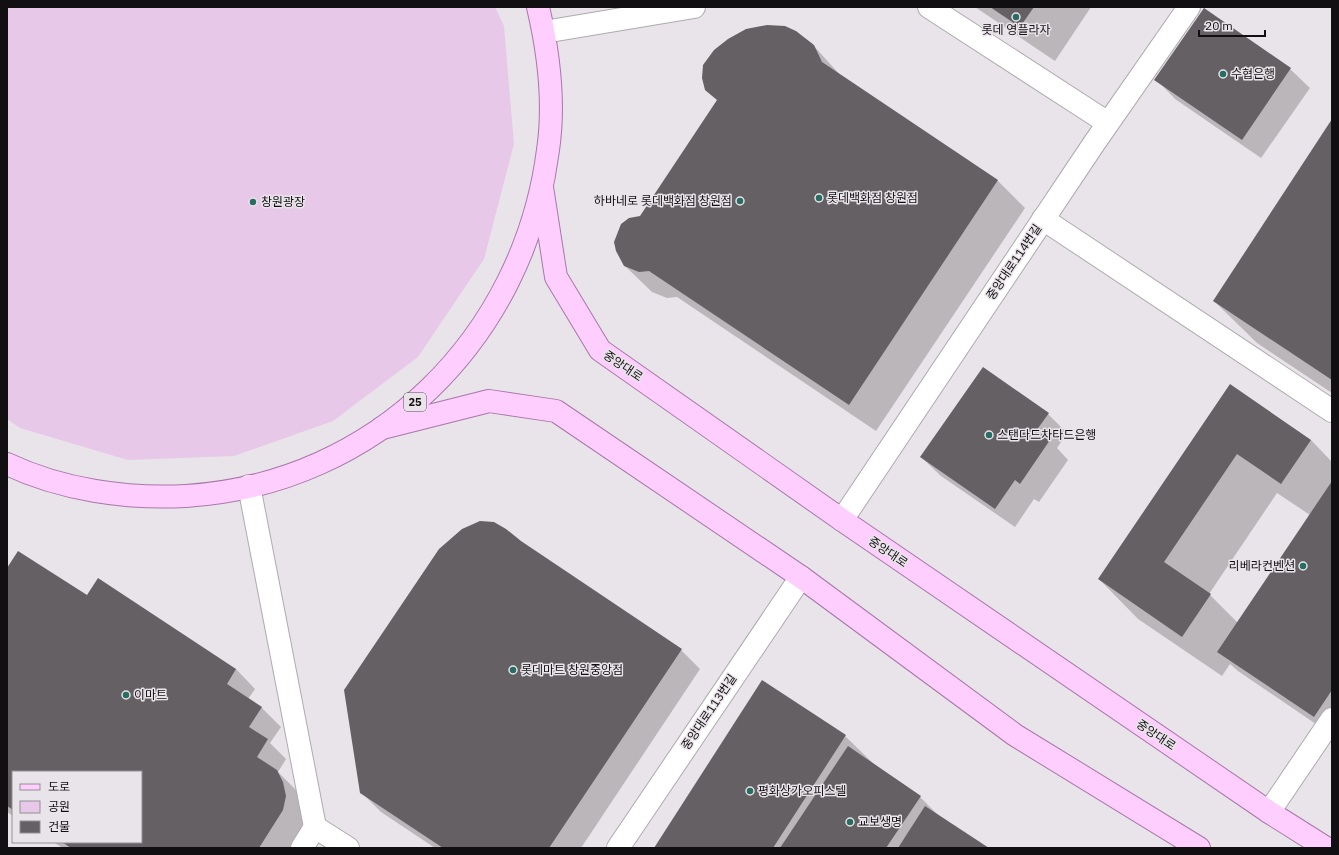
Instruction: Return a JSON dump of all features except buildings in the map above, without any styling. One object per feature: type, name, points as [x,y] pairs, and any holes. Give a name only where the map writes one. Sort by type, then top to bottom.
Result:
[{"type":"main road","name":"25","points":[[9,466],[69,485],[129,495],[189,495],[249,486],[284,477],[318,464],[351,447],[382,428],[434,386],[468,347],[485,323],[514,271],[535,216],[549,149],[551,110],[550,71],[544,32],[538,7]]},
{"type":"main road","name":"중앙대로","points":[[542,187],[556,277],[600,350],[842,520],[1269,812],[1326,848]]},
{"type":"main road","points":[[382,428],[488,401],[556,411],[801,577],[1015,736],[1200,848]]},
{"type":"street","points":[[544,32],[694,7]]},
{"type":"street","points":[[929,7],[1108,124]]},
{"type":"street","name":"중앙대로114번길","points":[[842,520],[1043,219],[1190,7]]},
{"type":"street","points":[[1043,219],[1332,411]]},
{"type":"street","points":[[249,486],[316,827],[302,848]]},
{"type":"street","name":"중앙대로113번길","points":[[618,848],[801,577]]},
{"type":"street","points":[[1269,812],[1332,719]]},
{"type":"street","points":[[316,827],[348,848]]},
{"type":"green space","name":"창원광장","points":[[7,7],[495,7],[504,26],[514,144],[484,259],[418,357],[333,421],[234,456],[128,460],[20,428],[7,419]]},
{"type":"place","name":"롯데 영플라자","points":[[1016,17]]},
{"type":"place","name":"수협은행","points":[[1223,74]]},
{"type":"place","name":"롯데백화점 창원점","points":[[819,198]]},
{"type":"place","name":"하바네로 롯데백화점 창원점","points":[[740,201]]},
{"type":"place","name":"창원광장","points":[[253,202]]},
{"type":"place","name":"스탠다드차타드은행","points":[[989,435]]},
{"type":"place","name":"리베라컨벤션","points":[[1303,566]]},
{"type":"place","name":"롯데마트 창원중앙점","points":[[513,670]]},
{"type":"place","name":"이마트","points":[[126,695]]},
{"type":"place","name":"평화상가오피스텔","points":[[750,791]]},
{"type":"place","name":"교보생명","points":[[850,822]]}]
